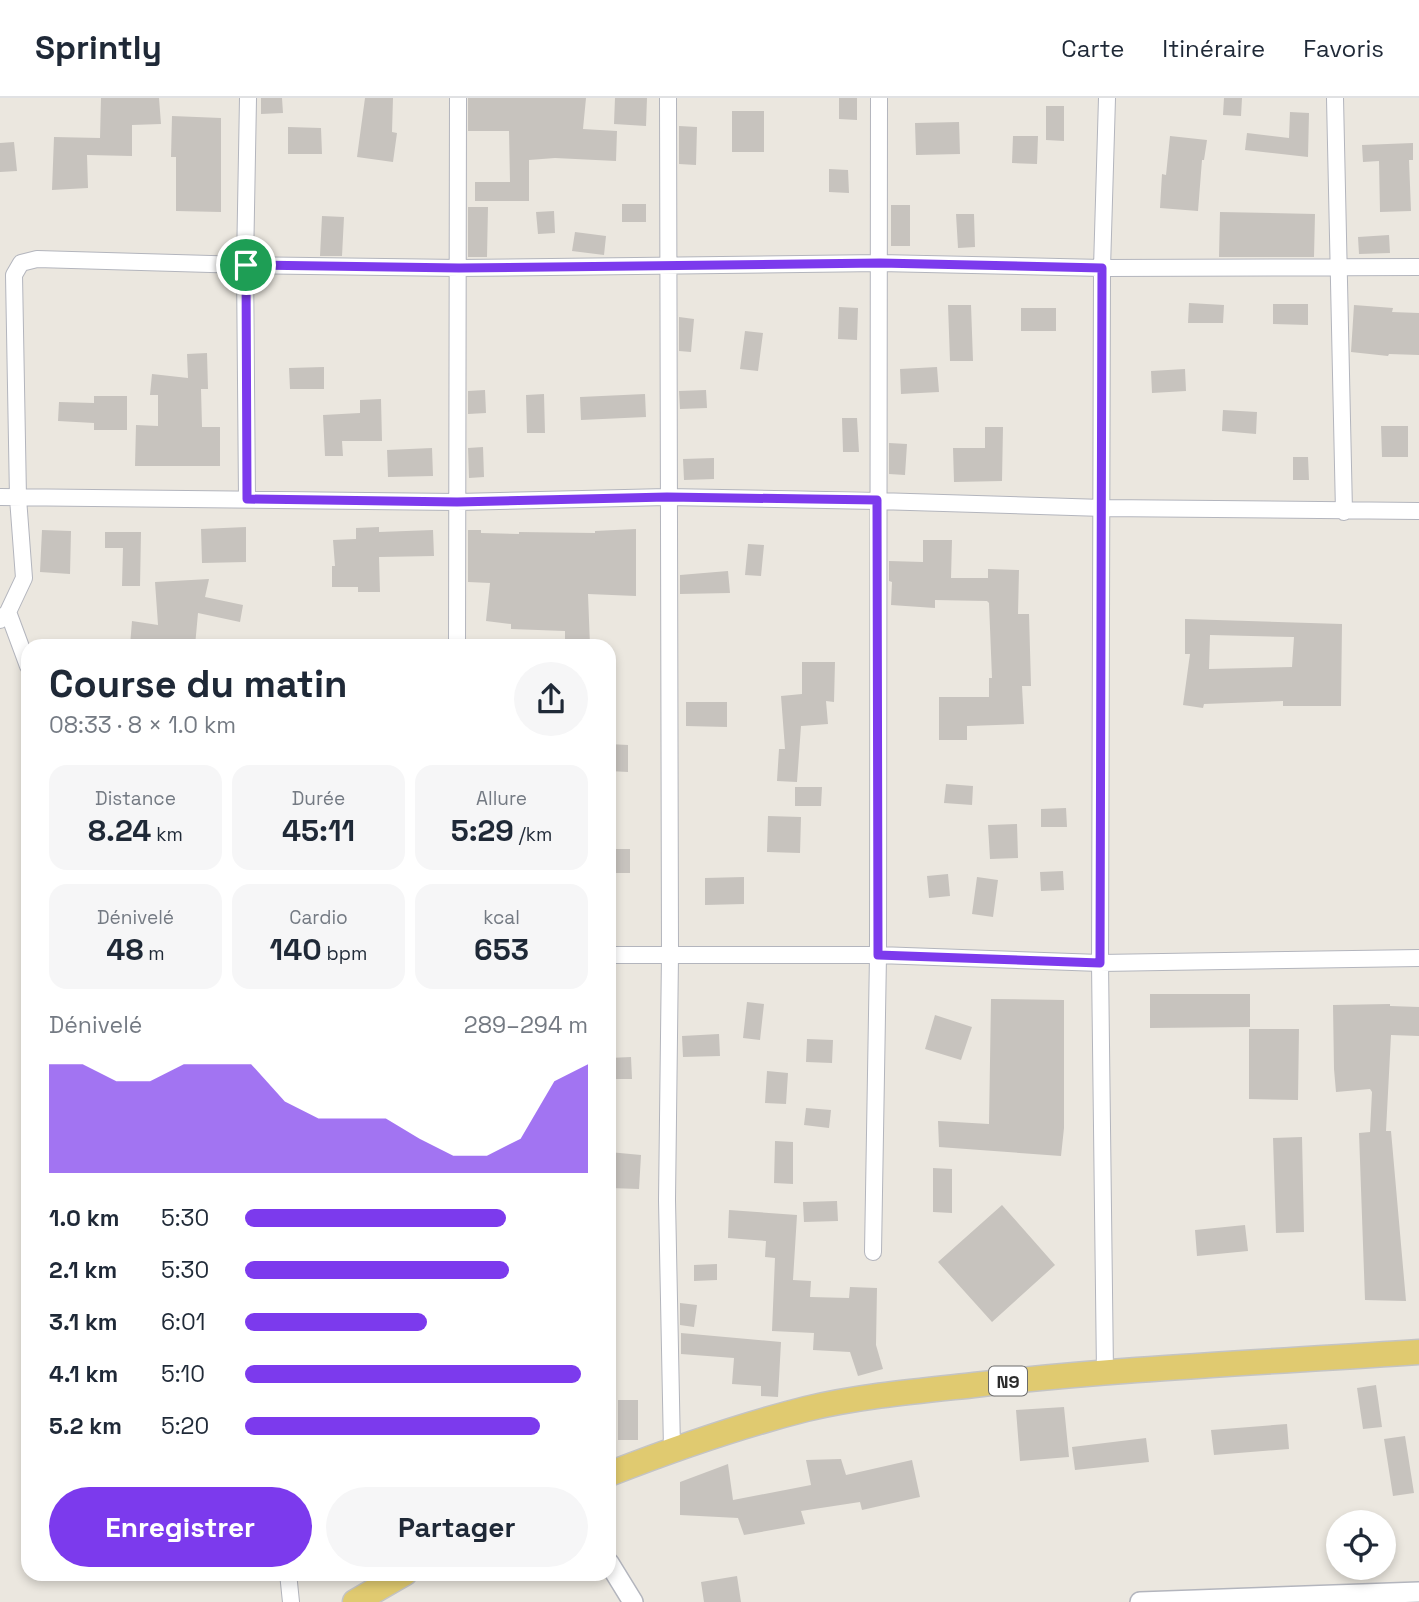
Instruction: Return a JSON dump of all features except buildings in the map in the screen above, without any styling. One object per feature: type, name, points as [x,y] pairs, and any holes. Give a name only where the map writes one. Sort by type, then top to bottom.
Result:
[{"type":"main road","name":"N9","points":[[616,1471],[673,1449],[807,1409],[869,1397],[1105,1373],[1419,1352]]},
{"type":"main road","points":[[355,1602],[391,1581]]},
{"type":"street","points":[[247,499],[248,98]]},
{"type":"street","points":[[457,639],[458,98]]},
{"type":"street","points":[[668,98],[670,955],[667,1200],[673,1449]]},
{"type":"street","points":[[873,1252],[878,955],[879,98]]},
{"type":"street","points":[[1105,1373],[1100,963],[1102,268],[1107,98]]},
{"type":"street","points":[[1335,98],[1344,512]]},
{"type":"street","points":[[21,651],[4,616],[24,578],[18,498],[14,275],[22,264],[37,259],[459,268],[880,263],[1102,268],[1419,267]]},
{"type":"street","points":[[0,497],[457,502],[667,497],[877,500],[1103,508],[1419,511]]},
{"type":"street","points":[[616,955],[878,955],[1100,963],[1419,958]]},
{"type":"street","points":[[616,1574],[633,1602]]},
{"type":"street","points":[[289,1581],[291,1602]]},
{"type":"street","points":[[1140,1602],[1419,1592]]},
{"type":"route","points":[[880,263],[1102,268],[1100,963],[878,955],[877,500],[667,497],[457,502],[247,499],[246,265],[459,268],[880,263]]}]
